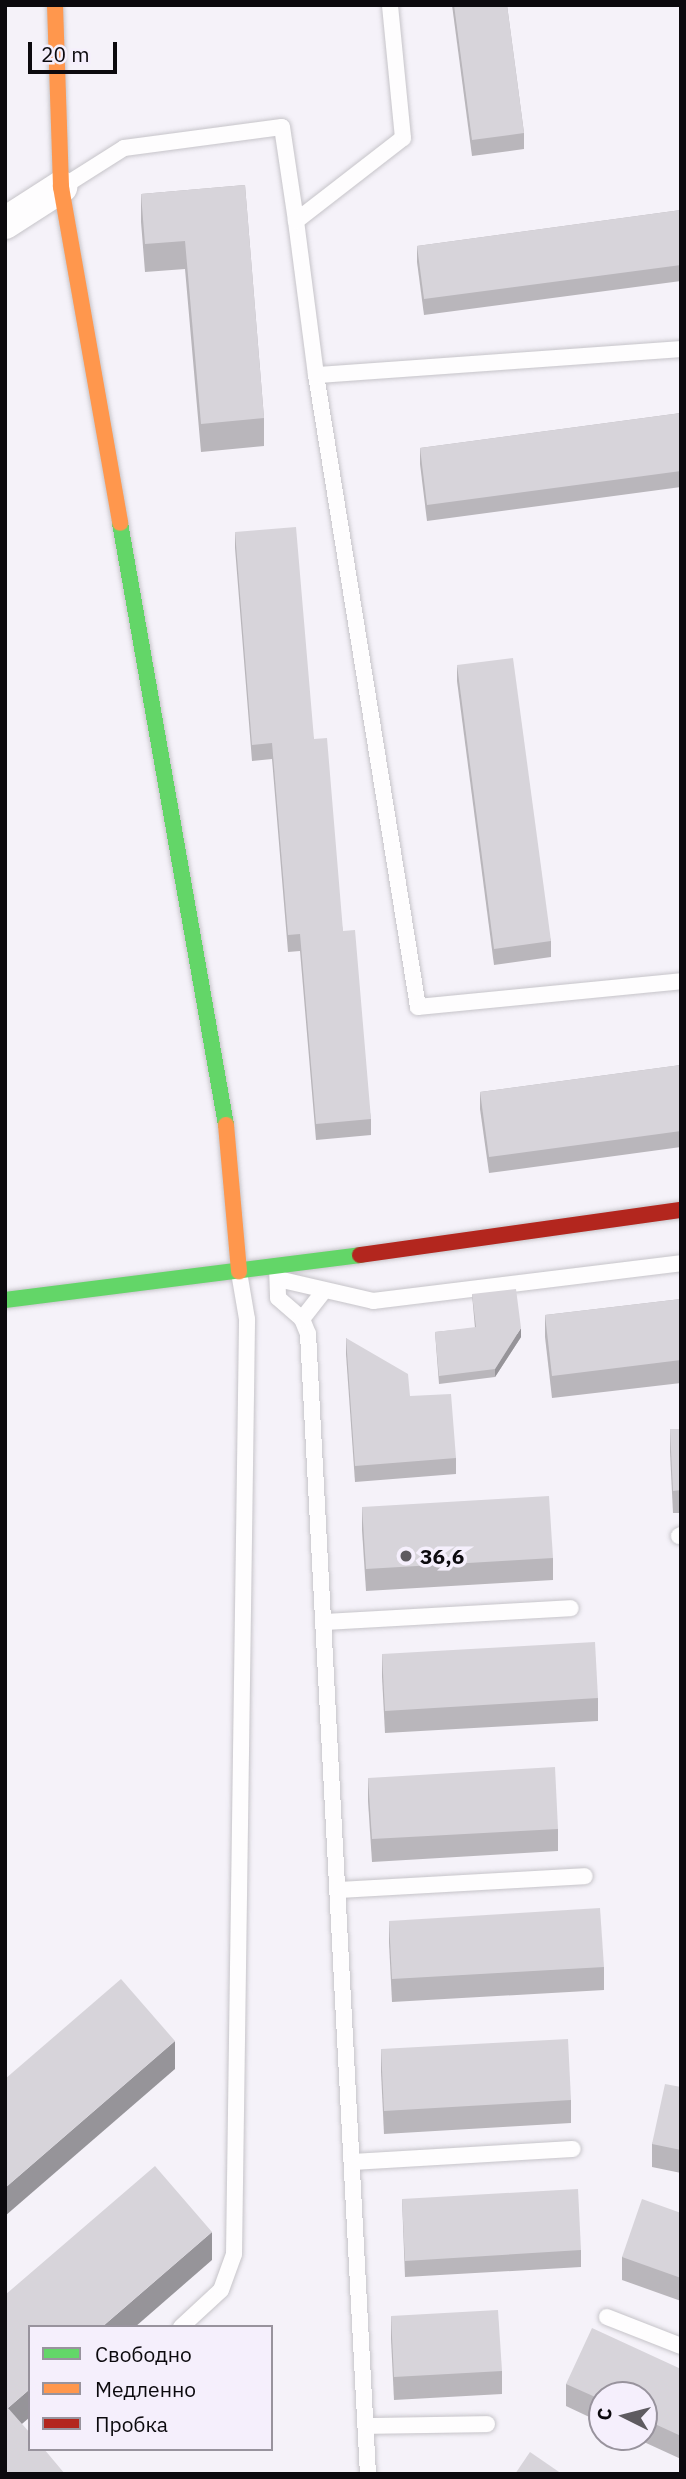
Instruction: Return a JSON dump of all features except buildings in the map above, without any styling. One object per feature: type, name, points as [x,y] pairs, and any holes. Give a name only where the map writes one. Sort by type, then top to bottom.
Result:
[{"type":"street","points":[[55,5],[61,187],[228,1134],[239,1271]]},
{"type":"street","points":[[5,223],[61,187]]},
{"type":"street","points":[[5,1300],[239,1271],[277,1273],[681,1210]]},
{"type":"lane","points":[[296,221],[403,138],[390,5]]},
{"type":"lane","points":[[61,187],[124,148],[282,127],[316,375],[418,1007],[681,981]]},
{"type":"lane","points":[[316,375],[681,349]]},
{"type":"lane","points":[[368,2474],[308,1334],[302,1319],[278,1298],[277,1273],[324,1291],[362,1300],[384,1301],[681,1263]]},
{"type":"lane","points":[[183,2325],[221,2290],[234,2254],[247,1319],[239,1271]]},
{"type":"lane","points":[[302,1319],[324,1291]]},
{"type":"lane","points":[[324,1622],[571,1608]]},
{"type":"lane","points":[[338,1890],[585,1876]]},
{"type":"lane","points":[[352,2162],[573,2149]]},
{"type":"lane","points":[[607,2317],[681,2346]]},
{"type":"lane","points":[[366,2426],[487,2424]]},
{"type":"traffic: fast","points":[[120,523],[226,1125]]},
{"type":"traffic: fast","points":[[5,1300],[360,1255]]},
{"type":"traffic: slow","points":[[55,5],[61,187],[120,523]]},
{"type":"traffic: slow","points":[[226,1125],[239,1271]]},
{"type":"traffic: jam","points":[[360,1255],[681,1210]]},
{"type":"place","name":"36,6","points":[[406,1556]]}]
